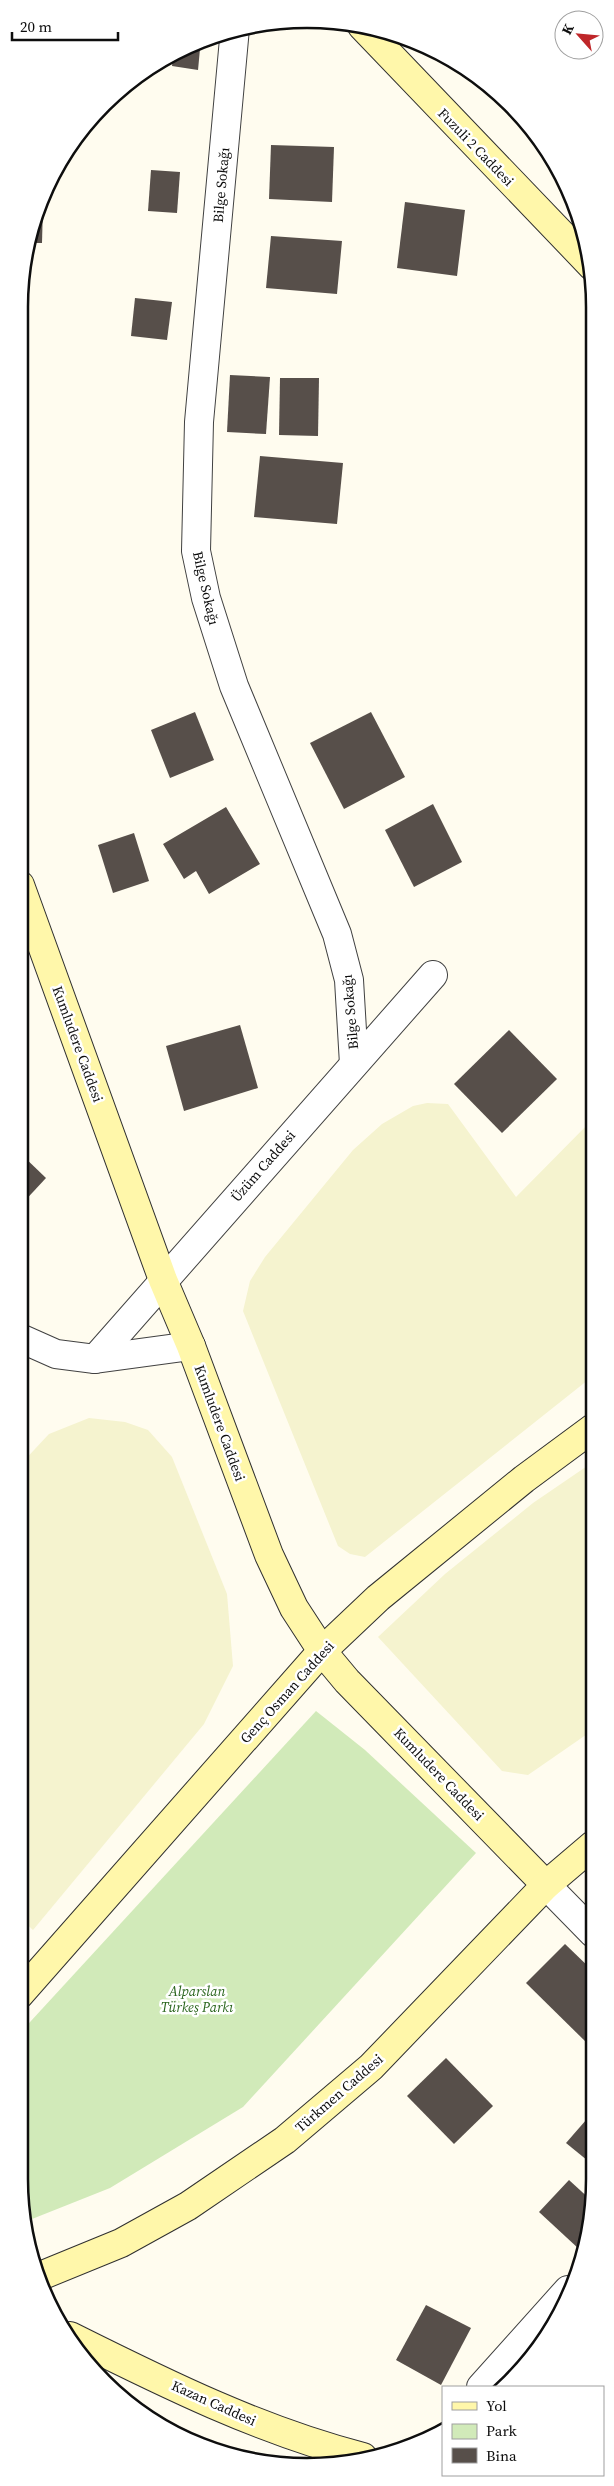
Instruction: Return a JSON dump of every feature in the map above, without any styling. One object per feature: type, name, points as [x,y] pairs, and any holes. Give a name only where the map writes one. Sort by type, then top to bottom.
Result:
[{"type":"street","name":"Fuzuli 2 Caddesi","points":[[371,35],[581,255]]},
{"type":"street","name":"Bilge Sokağı","points":[[234,37],[199,422],[196,551],[206,598],[234,686],[337,934],[349,980],[354,1064]]},
{"type":"street","name":"Kumludere Caddesi","points":[[27,904],[164,1280],[191,1346],[269,1556],[294,1608],[322,1651],[347,1681],[546,1884]]},
{"type":"street","name":"Üzüm Caddesi","points":[[96,1358],[433,976]]},
{"type":"street","points":[[27,1341],[56,1354],[96,1358],[191,1346]]},
{"type":"street","name":"Genç Osman Caddesi","points":[[27,1981],[322,1651],[378,1598],[524,1479],[586,1433]]},
{"type":"street","name":"Türkmen Caddesi","points":[[44,2274],[121,2243],[188,2206],[285,2140],[371,2067],[546,1884],[586,1851]]},
{"type":"street","points":[[546,1884],[586,1926]]},
{"type":"street","points":[[482,2386],[559,2300]]},
{"type":"street","name":"Kazan Caddesi","points":[[79,2341],[260,2424],[354,2454]]},
{"type":"shaded area","points":[[427,1103],[448,1104],[516,1197],[586,1126],[586,1382],[365,1557],[350,1554],[338,1546],[243,1311],[250,1281],[265,1257],[353,1150],[382,1124],[413,1106]]},
{"type":"shaded area","points":[[89,1418],[125,1422],[148,1430],[172,1457],[227,1594],[233,1666],[204,1724],[33,1930],[27,1924],[27,1458],[49,1434]]},
{"type":"shaded area","points":[[586,1467],[586,1735],[528,1775],[502,1771],[378,1637],[445,1574],[533,1503]]},
{"type":"green space","name":"Alparslan Türkeş Parkı","points":[[316,1711],[365,1750],[476,1853],[243,2107],[110,2188],[31,2220],[27,2179],[27,2025]]},
{"type":"building","points":[[200,49],[198,70],[172,66],[173,62]]},
{"type":"building","points":[[271,145],[334,147],[332,202],[269,199]]},
{"type":"building","points":[[151,170],[180,172],[177,213],[148,211]]},
{"type":"building","points":[[405,202],[465,210],[457,276],[397,268]]},
{"type":"building","points":[[43,215],[42,243],[35,243]]},
{"type":"building","points":[[271,236],[342,241],[337,294],[266,288]]},
{"type":"building","points":[[135,298],[172,302],[167,340],[131,336]]},
{"type":"building","points":[[230,375],[270,377],[266,434],[227,432]]},
{"type":"building","points":[[280,378],[319,378],[318,436],[279,435]]},
{"type":"building","points":[[260,456],[343,463],[337,524],[254,517]]},
{"type":"building","points":[[195,712],[214,760],[170,778],[151,730]]},
{"type":"building","points":[[371,712],[405,777],[344,809],[310,743]]},
{"type":"building","points":[[433,804],[462,862],[414,887],[385,830]]},
{"type":"building","points":[[226,807],[260,864],[209,894],[196,871],[184,879],[163,844]]},
{"type":"building","points":[[134,833],[149,881],[113,893],[98,845]]},
{"type":"building","points":[[240,1025],[258,1088],[184,1111],[166,1046]]},
{"type":"building","points":[[509,1030],[557,1079],[502,1133],[454,1084]]},
{"type":"building","points":[[27,1160],[46,1178],[27,1198]]},
{"type":"building","points":[[565,1944],[586,1964],[586,2042],[526,1983]]},
{"type":"building","points":[[446,2058],[493,2106],[454,2144],[407,2096]]},
{"type":"building","points":[[586,2120],[586,2159],[566,2143]]},
{"type":"building","points":[[569,2180],[586,2196],[578,2248],[539,2212]]},
{"type":"building","points":[[426,2305],[471,2328],[441,2385],[396,2360]]}]
